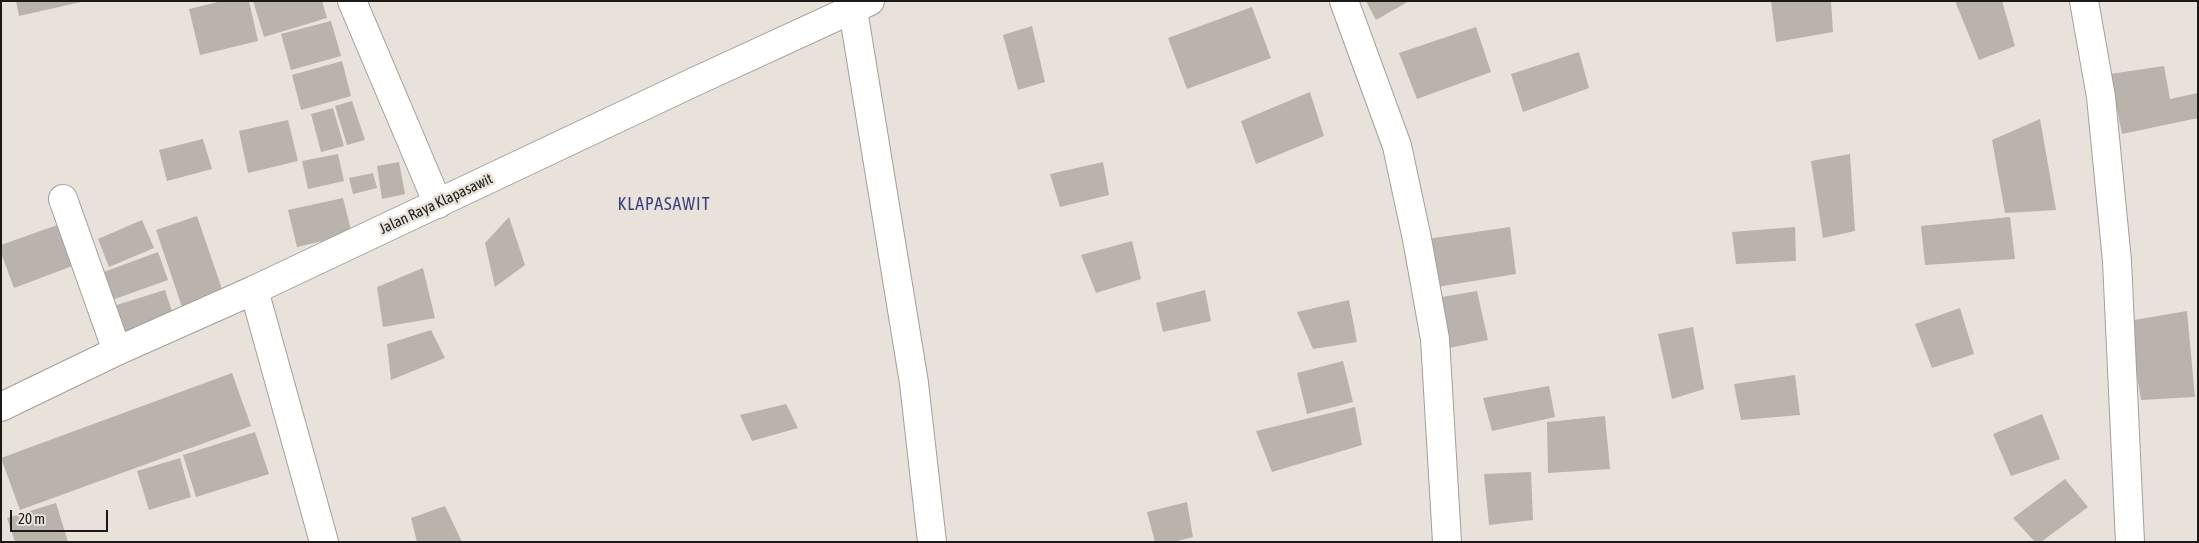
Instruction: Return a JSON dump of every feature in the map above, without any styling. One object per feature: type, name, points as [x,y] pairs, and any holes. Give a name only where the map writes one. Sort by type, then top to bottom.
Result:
[{"type":"street","points":[[352,1],[438,204]]},
{"type":"street","points":[[1344,1],[1397,146],[1418,239],[1435,339],[1447,542]]},
{"type":"street","points":[[2084,1],[2101,97],[2117,261],[2130,542]]},
{"type":"street","points":[[862,5],[914,383],[932,542]]},
{"type":"street","name":"Jalan Raya Klapasawit","points":[[1,407],[117,351],[254,290],[694,82],[862,5]]},
{"type":"street","points":[[63,199],[117,351]]},
{"type":"street","points":[[254,290],[324,542]]},
{"type":"building","points":[[16,1],[81,1],[81,2],[19,16]]},
{"type":"building","points":[[222,1],[249,1],[258,41],[200,55],[189,9]]},
{"type":"building","points":[[253,1],[322,1],[327,18],[264,37]]},
{"type":"building","points":[[1366,1],[1409,1],[1376,20]]},
{"type":"building","points":[[1771,1],[1831,1],[1833,32],[1776,42]]},
{"type":"building","points":[[1955,1],[2002,1],[2015,46],[1979,60]]},
{"type":"building","points":[[1252,7],[1271,58],[1187,89],[1168,38]]},
{"type":"building","points":[[331,21],[341,56],[291,70],[281,34]]},
{"type":"building","points":[[1032,26],[1045,82],[1018,90],[1003,35]]},
{"type":"building","points":[[1476,27],[1491,72],[1417,99],[1399,53]]},
{"type":"building","points":[[1579,52],[1589,88],[1523,112],[1511,74]]},
{"type":"building","points":[[342,61],[351,96],[301,110],[292,75]]},
{"type":"building","points":[[2164,66],[2170,99],[2198,93],[2198,118],[2122,134],[2110,74]]},
{"type":"building","points":[[1310,92],[1324,136],[1256,164],[1241,121]]},
{"type":"building","points":[[352,101],[365,140],[347,145],[335,106]]},
{"type":"building","points":[[333,108],[344,146],[321,152],[311,114]]},
{"type":"building","points":[[2040,119],[2056,210],[2005,213],[1992,140]]},
{"type":"building","points":[[288,120],[298,161],[248,173],[239,131]]},
{"type":"building","points":[[203,139],[212,169],[167,181],[159,150]]},
{"type":"building","points":[[338,154],[344,181],[308,189],[302,161]]},
{"type":"building","points":[[1850,154],[1855,231],[1823,238],[1811,161]]},
{"type":"building","points":[[399,162],[405,194],[382,199],[377,166]]},
{"type":"building","points":[[1103,162],[1109,195],[1060,207],[1050,174]]},
{"type":"building","points":[[373,173],[377,188],[353,194],[349,178]]},
{"type":"building","points":[[343,198],[352,234],[297,247],[288,210]]},
{"type":"building","points":[[197,216],[223,292],[182,307],[156,230]]},
{"type":"building","points":[[509,217],[525,265],[495,287],[485,243]]},
{"type":"building","points":[[2010,217],[2015,259],[1925,265],[1921,226]]},
{"type":"building","points":[[142,220],[154,248],[109,267],[98,239]]},
{"type":"building","points":[[60,224],[75,265],[14,288],[1,253],[1,245]]},
{"type":"building","points":[[1510,227],[1516,274],[1437,287],[1427,239]]},
{"type":"building","points":[[1795,227],[1796,261],[1736,264],[1732,232]]},
{"type":"building","points":[[1132,241],[1141,279],[1096,293],[1081,255]]},
{"type":"building","points":[[158,252],[168,280],[112,300],[101,273]]},
{"type":"building","points":[[423,268],[435,318],[383,327],[377,287]]},
{"type":"building","points":[[165,290],[174,317],[119,334],[110,307]]},
{"type":"building","points":[[1205,290],[1211,321],[1163,332],[1156,303]]},
{"type":"building","points":[[1477,291],[1488,340],[1449,348],[1436,298]]},
{"type":"building","points":[[1349,300],[1357,342],[1313,349],[1297,312]]},
{"type":"building","points":[[1960,308],[1974,354],[1932,368],[1915,324]]},
{"type":"building","points":[[2187,311],[2195,397],[2141,400],[2128,321]]},
{"type":"building","points":[[1693,327],[1704,389],[1672,399],[1658,334]]},
{"type":"building","points":[[431,330],[445,358],[391,380],[387,344]]},
{"type":"building","points":[[1343,361],[1353,402],[1307,414],[1297,373]]},
{"type":"building","points":[[232,373],[251,426],[20,510],[1,458]]},
{"type":"building","points":[[1795,375],[1800,415],[1741,420],[1734,384]]},
{"type":"building","points":[[1549,386],[1555,417],[1492,431],[1483,398]]},
{"type":"building","points":[[786,404],[798,428],[752,441],[740,415]]},
{"type":"building","points":[[1355,407],[1362,445],[1272,472],[1256,431]]},
{"type":"building","points":[[2042,414],[2060,459],[2011,476],[1993,434]]},
{"type":"building","points":[[1605,416],[1610,469],[1548,473],[1547,422]]},
{"type":"building","points":[[255,432],[269,474],[196,497],[183,455]]},
{"type":"building","points":[[180,458],[191,497],[149,510],[137,471]]},
{"type":"building","points":[[1531,472],[1533,520],[1489,525],[1484,474]]},
{"type":"building","points":[[2065,479],[2088,507],[2041,542],[2035,542],[2013,518]]},
{"type":"building","points":[[1187,502],[1193,537],[1174,542],[1155,542],[1147,512]]},
{"type":"building","points":[[56,503],[68,542],[15,542],[7,518]]},
{"type":"building","points":[[445,506],[462,542],[417,542],[411,518]]},
{"type":"district","name":"KLAPASAWIT","points":[[664,204]]}]
